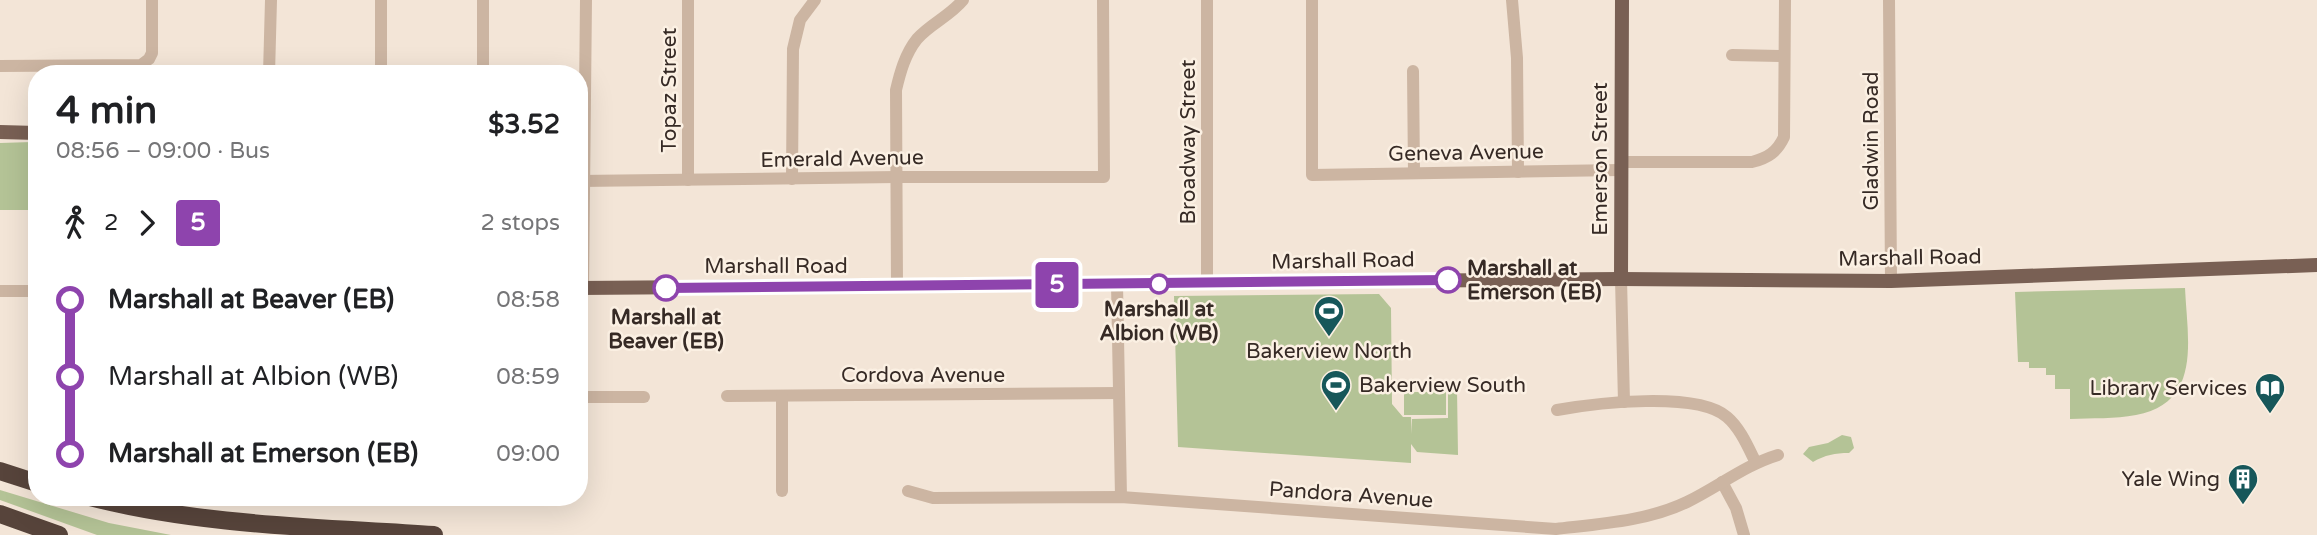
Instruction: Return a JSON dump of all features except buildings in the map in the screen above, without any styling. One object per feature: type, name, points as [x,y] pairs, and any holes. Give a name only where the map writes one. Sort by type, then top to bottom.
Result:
[{"type":"highway","points":[[0,469],[28,480]]},
{"type":"highway","points":[[130,506],[232,521],[434,535]]},
{"type":"highway","points":[[0,514],[59,535]]},
{"type":"main road","name":"Emerson Street","points":[[1621,279],[1622,0]]},
{"type":"main road","points":[[0,132],[28,133]]},
{"type":"main road","name":"Marshall Road","points":[[588,288],[1621,279],[1891,281],[2317,265]]},
{"type":"street","points":[[139,65],[146,63],[152,53],[152,0]]},
{"type":"street","points":[[270,65],[271,0]]},
{"type":"street","points":[[380,65],[381,0]]},
{"type":"street","points":[[483,0],[483,65]]},
{"type":"street","points":[[585,65],[586,0]]},
{"type":"street","name":"Topaz Street","points":[[688,0],[688,180]]},
{"type":"street","points":[[792,179],[793,49],[800,20],[814,0]]},
{"type":"street","points":[[897,286],[896,90],[903,64],[917,39],[955,10],[963,0]]},
{"type":"street","name":"Emerald Avenue","points":[[588,181],[1104,177],[1103,0]]},
{"type":"street","name":"Broadway Street","points":[[1207,0],[1207,283]]},
{"type":"street","name":"Geneva Avenue","points":[[1312,0],[1312,175],[1518,172],[1752,162],[1765,159],[1781,145],[1784,137],[1785,0]]},
{"type":"street","points":[[1512,0],[1517,58],[1518,172]]},
{"type":"street","name":"Gladwin Road","points":[[1889,0],[1891,281]]},
{"type":"street","points":[[1732,55],[1784,56]]},
{"type":"street","points":[[0,66],[28,66]]},
{"type":"street","points":[[1413,71],[1414,173]]},
{"type":"street","name":"Emerson Street","points":[[1621,279],[1624,402]]},
{"type":"street","points":[[1117,284],[1121,497]]},
{"type":"street","points":[[0,291],[28,291]]},
{"type":"street","name":"Cordova Avenue","points":[[727,396],[1119,393]]},
{"type":"street","points":[[782,396],[782,491]]},
{"type":"street","points":[[588,397],[644,397]]},
{"type":"street","points":[[1557,410],[1624,402],[1687,402],[1711,406],[1729,418],[1756,463]]},
{"type":"street","name":"Pandora Avenue","points":[[908,491],[933,498],[1121,497],[1556,529],[1599,524],[1660,511],[1686,502],[1756,463],[1778,454]]},
{"type":"street","points":[[1722,482],[1736,508],[1744,535]]},
{"type":"green space","points":[[28,142],[28,210],[0,210],[0,143]]},
{"type":"green space","points":[[2185,288],[2188,327],[2186,365],[2181,382],[2172,397],[2157,408],[2136,415],[2070,419],[2070,389],[2055,389],[2055,375],[2046,375],[2046,368],[2029,368],[2029,362],[2018,362],[2015,292]]},
{"type":"green space","points":[[1379,294],[1391,308],[1392,404],[1403,417],[1411,417],[1412,434],[1412,419],[1448,418],[1448,389],[1457,389],[1458,455],[1417,452],[1411,444],[1411,463],[1178,447],[1174,296]]},
{"type":"green space","points":[[1404,392],[1446,392],[1446,415],[1404,415]]},
{"type":"green space","points":[[1842,435],[1851,437],[1854,448],[1849,453],[1830,455],[1813,462],[1803,454],[1809,447],[1828,443]]},
{"type":"green space","points":[[0,490],[28,498],[28,506],[53,506],[109,523],[171,535],[97,535],[0,500]]},
{"type":"bus line","name":"5","points":[[666,288],[1448,280]]},
{"type":"place","name":"Marshall at Emerson (EB)","points":[[1448,280]]},
{"type":"place","name":"Marshall at Albion (WB)","points":[[1159,284]]},
{"type":"place","name":"Marshall at Beaver (EB)","points":[[666,288]]},
{"type":"place","name":"Bakerview North","points":[[1329,338]]},
{"type":"place","name":"Bakerview South","points":[[1336,412]]},
{"type":"place","name":"Library Services","points":[[2270,415]]},
{"type":"place","name":"Yale Wing","points":[[2243,506]]}]
